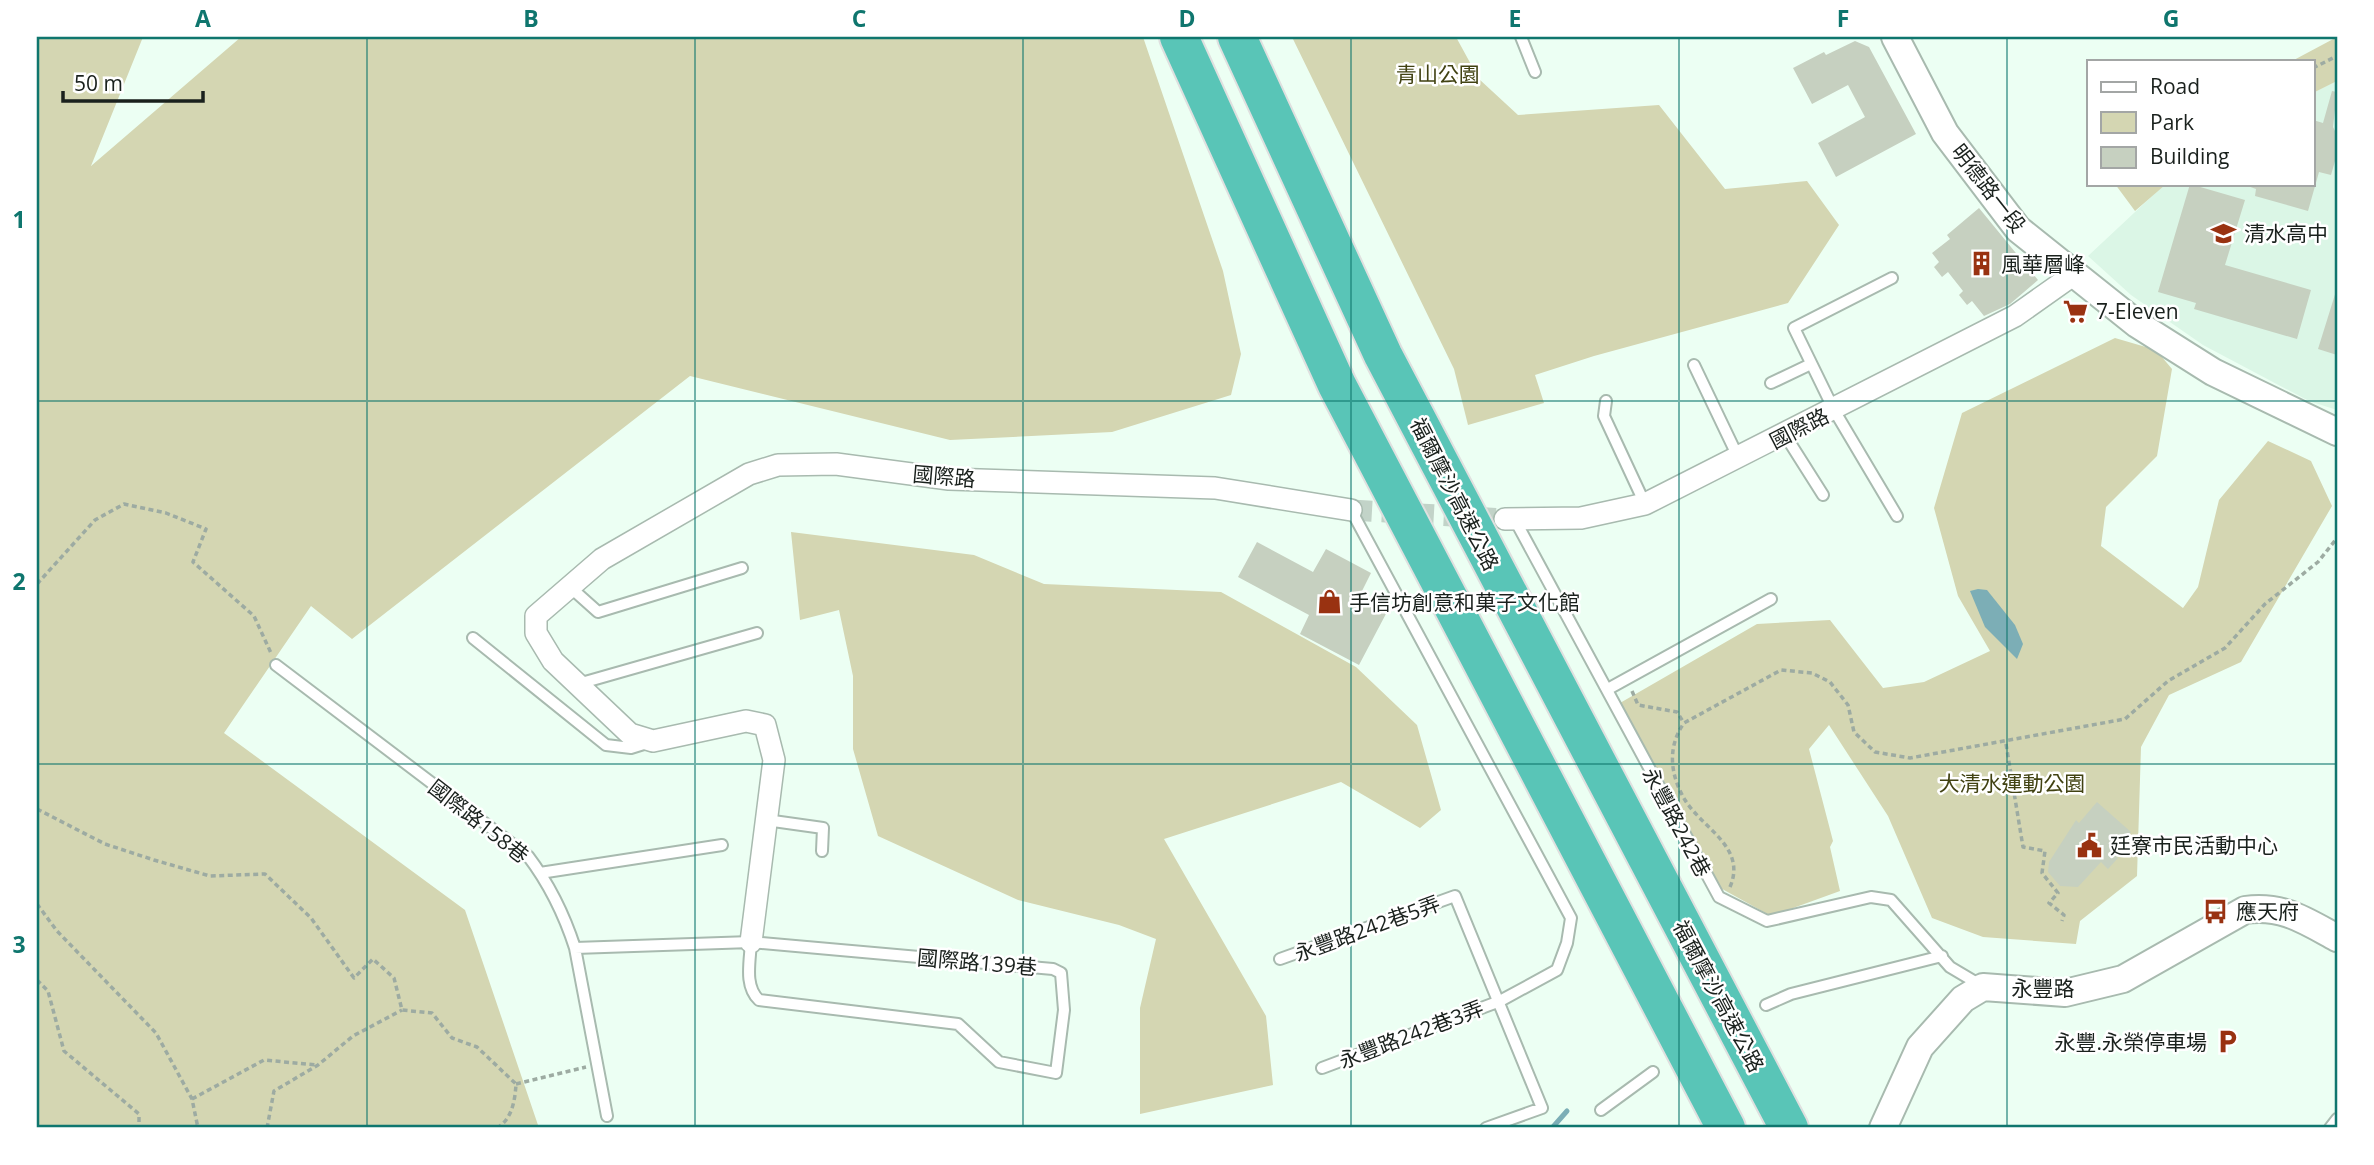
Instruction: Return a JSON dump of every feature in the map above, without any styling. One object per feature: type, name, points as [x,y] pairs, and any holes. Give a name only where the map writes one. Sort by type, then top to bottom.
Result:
[{"type":"highway","points":[[1179,37],[1337,385],[1726,1128]]},
{"type":"highway","name":"福爾摩沙高速公路","points":[[1237,37],[1383,355],[1789,1128]]},
{"type":"street","name":"明德路一段","points":[[1895,37],[1945,133],[2018,229],[2137,324],[2213,373],[2337,432]]},
{"type":"street","name":"國際路","points":[[1510,519],[1581,518],[1645,504],[1739,459],[2015,316],[2073,275]]},
{"type":"street","name":"國際路","points":[[653,741],[631,734],[553,661],[537,633],[536,616],[603,559],[748,474],[778,465],[836,464],[949,479],[1215,488],[1351,510]]},
{"type":"street","points":[[653,741],[746,721],[765,725],[774,760],[751,942]]},
{"type":"street","name":"永豐路","points":[[1883,1128],[1920,1047],[1963,999],[1983,987],[2066,993],[2123,979],[2245,910],[2267,907],[2291,913],[2337,938]]},
{"type":"lane","points":[[1521,37],[1535,72]]},
{"type":"lane","points":[[1892,278],[1794,328],[1835,410],[1897,516]]},
{"type":"lane","points":[[1771,383],[1811,364]]},
{"type":"lane","points":[[1694,365],[1739,459]]},
{"type":"lane","points":[[1605,401],[1604,415],[1645,504]]},
{"type":"lane","points":[[1785,435],[1823,495]]},
{"type":"lane","points":[[1351,510],[1571,918],[1567,943],[1558,970],[1500,1001],[1542,1108],[1486,1128]]},
{"type":"lane","name":"永豐路242巷","points":[[1510,519],[1608,689],[1720,897],[1767,921],[1871,897],[1891,900],[1950,967],[1983,987]]},
{"type":"lane","points":[[570,587],[598,612],[742,568]]},
{"type":"lane","points":[[1608,689],[1771,599]]},
{"type":"lane","points":[[578,684],[757,633]]},
{"type":"lane","points":[[473,638],[606,745],[631,748],[653,741]]},
{"type":"lane","name":"國際路158巷","points":[[276,665],[528,856],[564,914],[575,948],[607,1116]]},
{"type":"lane","points":[[766,820],[823,828],[822,851]]},
{"type":"lane","points":[[540,873],[722,845]]},
{"type":"lane","name":"永豐路242巷5弄","points":[[1280,960],[1455,896],[1500,1001]]},
{"type":"lane","points":[[575,948],[751,942]]},
{"type":"lane","name":"國際路139巷","points":[[751,942],[1053,969],[1060,973],[1064,998],[1056,1073],[999,1062],[958,1024],[759,1000],[752,994],[749,985],[751,942]]},
{"type":"lane","points":[[1766,1005],[1801,990],[1941,956]]},
{"type":"lane","name":"永豐路242巷3弄","points":[[1322,1068],[1500,1001]]},
{"type":"lane","points":[[1601,1110],[1653,1072]]},
{"type":"lane","points":[[2330,1128],[2337,1119]]},
{"type":"path","points":[[2314,68],[2337,56]]},
{"type":"path","points":[[37,584],[94,520],[124,504],[166,513],[206,529],[193,562],[254,616],[276,665]]},
{"type":"path","points":[[1715,891],[1730,888],[1734,877],[1727,843],[1686,800],[1670,757],[1675,736],[1684,723],[1782,670],[1812,673],[1830,682],[1848,705],[1854,732],[1875,752],[1910,758],[2006,743],[2125,719],[2168,681],[2225,648],[2265,604],[2318,562],[2337,538]]},
{"type":"path","points":[[1626,679],[1638,705],[1677,712],[1684,723]]},
{"type":"path","points":[[2006,743],[2024,848],[2045,851],[2042,873],[2058,893],[2049,903],[2064,915],[2062,921]]},
{"type":"path","points":[[37,808],[105,844],[154,860],[210,876],[265,874],[312,918],[354,978],[373,959],[394,978],[402,1010]]},
{"type":"path","points":[[37,904],[66,941],[156,1033],[192,1099],[198,1128]]},
{"type":"path","points":[[37,980],[48,991],[64,1051],[139,1114],[139,1128]]},
{"type":"path","points":[[267,1128],[274,1091],[318,1065],[353,1036],[402,1010],[432,1013],[452,1038],[477,1047],[516,1084]]},
{"type":"path","points":[[192,1099],[264,1060],[318,1065]]},
{"type":"path","points":[[516,1084],[596,1064]]},
{"type":"path","points":[[497,1128],[504,1124],[513,1108],[516,1084]]},
{"type":"shaded area","name":"清水高中","points":[[2337,81],[2337,410],[2309,401],[2203,345],[2131,295],[2088,256],[2163,186],[2314,186],[2314,92]]},
{"type":"green space","points":[[37,37],[143,37],[91,166],[241,37],[1143,37],[1223,271],[1241,354],[1231,395],[1112,432],[950,440],[690,376],[352,639],[311,606],[224,733],[465,910],[539,1128],[37,1128]]},
{"type":"green space","name":"青山公園","points":[[1292,37],[1456,37],[1479,79],[1518,115],[1659,105],[1725,189],[1807,181],[1839,225],[1788,303],[1594,356],[1535,375],[1544,403],[1468,425],[1454,369]]},
{"type":"green space","points":[[2337,37],[2337,81],[2314,92],[2314,60],[2294,60]]},
{"type":"green space","points":[[2116,186],[2164,186],[2135,211]]},
{"type":"green space","name":"大清水運動公園","points":[[2115,338],[2156,350],[2172,369],[2157,456],[2106,507],[2101,546],[2183,608],[2198,587],[2219,500],[2268,441],[2311,461],[2332,506],[2241,662],[2169,695],[2141,747],[2137,876],[2080,921],[2076,944],[1983,937],[1932,918],[1888,816],[1829,725],[1809,749],[1833,841],[1830,847],[1840,891],[1771,916],[1715,885],[1620,703],[1757,624],[1830,620],[1883,688],[1924,682],[1990,651],[1958,596],[1934,508],[1962,413]]},
{"type":"green space","points":[[791,532],[974,555],[1044,584],[1221,592],[1356,667],[1417,725],[1441,810],[1420,828],[1341,782],[1164,839],[1266,1016],[1273,1085],[1140,1114],[1140,1008],[1156,939],[1119,925],[1018,900],[878,836],[853,749],[853,676],[839,610],[800,620]]},
{"type":"water","points":[[1987,590],[2015,625],[2023,644],[2017,659],[1985,627],[1970,591]]},
{"type":"building","points":[[1855,41],[1869,47],[1916,134],[1836,177],[1818,143],[1865,117],[1848,85],[1812,104],[1793,68],[1824,52],[1826,55]]},
{"type":"building","points":[[2332,91],[2337,92],[2333,127],[2337,135],[2337,154],[2331,175],[2319,172],[2308,211],[2255,196],[2256,189],[2248,186],[2314,186],[2314,120],[2323,123]]},
{"type":"building","points":[[2189,186],[2245,200],[2225,265],[2311,290],[2297,339],[2194,309],[2196,303],[2158,292]]},
{"type":"building","name":"風華層峰","points":[[1979,208],[2038,280],[2010,304],[1984,316],[1972,301],[1967,305],[1959,295],[1963,291],[1948,272],[1942,277],[1934,267],[1939,262],[1932,253],[1950,239],[1947,235]]},
{"type":"building","points":[[2337,288],[2337,355],[2318,349]]},
{"type":"building","name":"手信坊創意和菓子文化館","points":[[1257,542],[1313,572],[1326,549],[1371,573],[1360,595],[1388,610],[1359,665],[1300,634],[1309,615],[1238,577]]},
{"type":"building","name":"廷寮市民活動中心","points":[[2097,802],[2131,832],[2113,853],[2118,858],[2108,869],[2101,862],[2078,887],[2060,886],[2048,872],[2049,862],[2076,820],[2079,823]]},
{"type":"waterway","points":[[1552,1128],[1567,1111]]},
{"type":"tunnel","points":[[1351,510],[1505,519]]},
{"type":"place","name":"清水高中","points":[[2224,233]]},
{"type":"place","name":"風華層峰","points":[[1981,264]]},
{"type":"place","name":"7-Eleven","points":[[2076,311]]},
{"type":"place","name":"手信坊創意和菓子文化館","points":[[1329,602]]},
{"type":"place","name":"廷寮市民活動中心","points":[[2090,845]]},
{"type":"place","name":"應天府","points":[[2216,911]]},
{"type":"place","name":"永豐.永榮停車場","points":[[2227,1042]]}]
